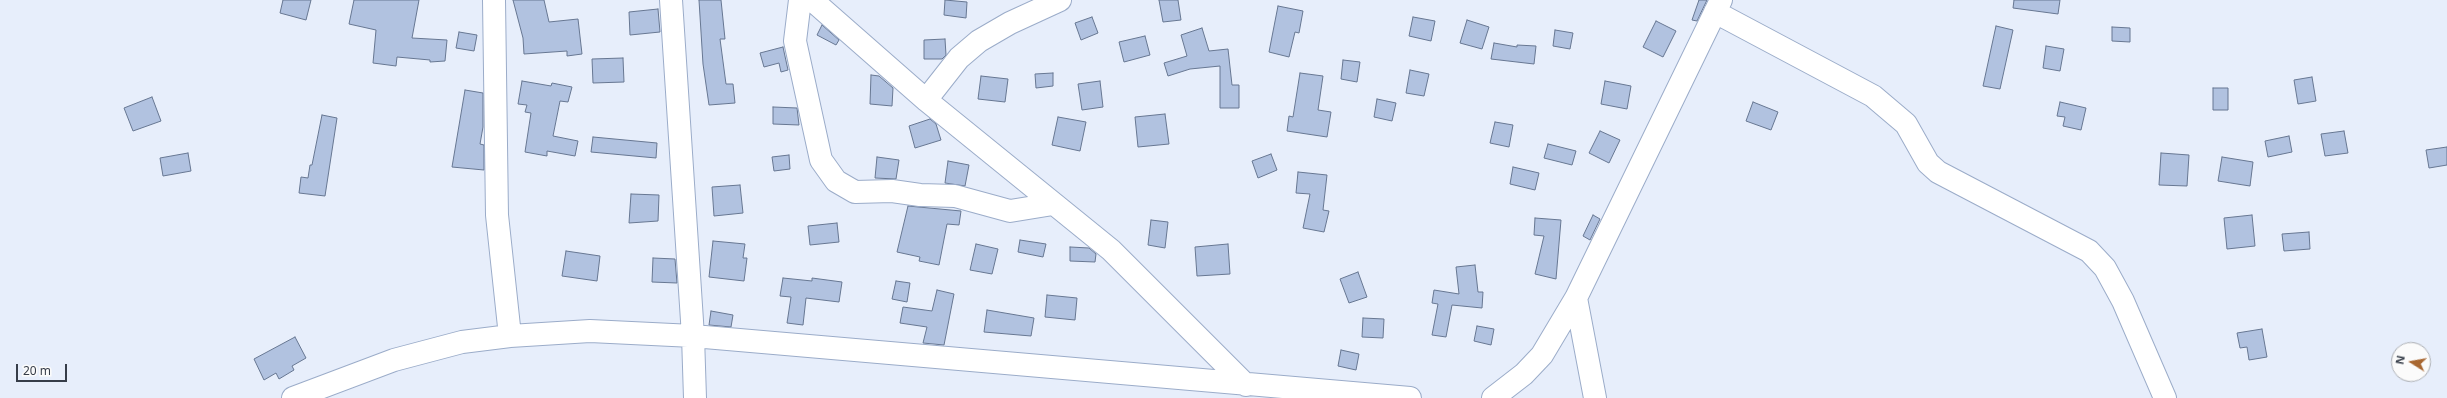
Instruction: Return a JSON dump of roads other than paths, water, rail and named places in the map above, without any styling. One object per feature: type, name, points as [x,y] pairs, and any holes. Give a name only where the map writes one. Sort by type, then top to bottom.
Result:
[{"type":"street","points":[[494,0],[497,215],[510,336]]},
{"type":"street","points":[[671,0],[693,336],[695,398]]},
{"type":"street","points":[[800,0],[796,40],[821,160],[836,181],[855,192],[892,191],[920,195],[955,196],[1010,211],[1053,204]]},
{"type":"street","points":[[812,0],[926,100],[1111,250],[1246,385]]},
{"type":"street","points":[[926,100],[959,58],[979,41],[1010,23],[1060,0]]},
{"type":"street","points":[[1493,398],[1524,374],[1542,355],[1576,298],[1718,6],[1873,96],[1906,124],[1928,163],[1938,172],[2089,251],[2106,268],[2123,301],[2165,398]]},
{"type":"street","points":[[1576,298],[1595,398]]},
{"type":"street","points":[[293,398],[394,360],[462,342],[510,336],[590,331],[693,336],[1410,398]]}]
